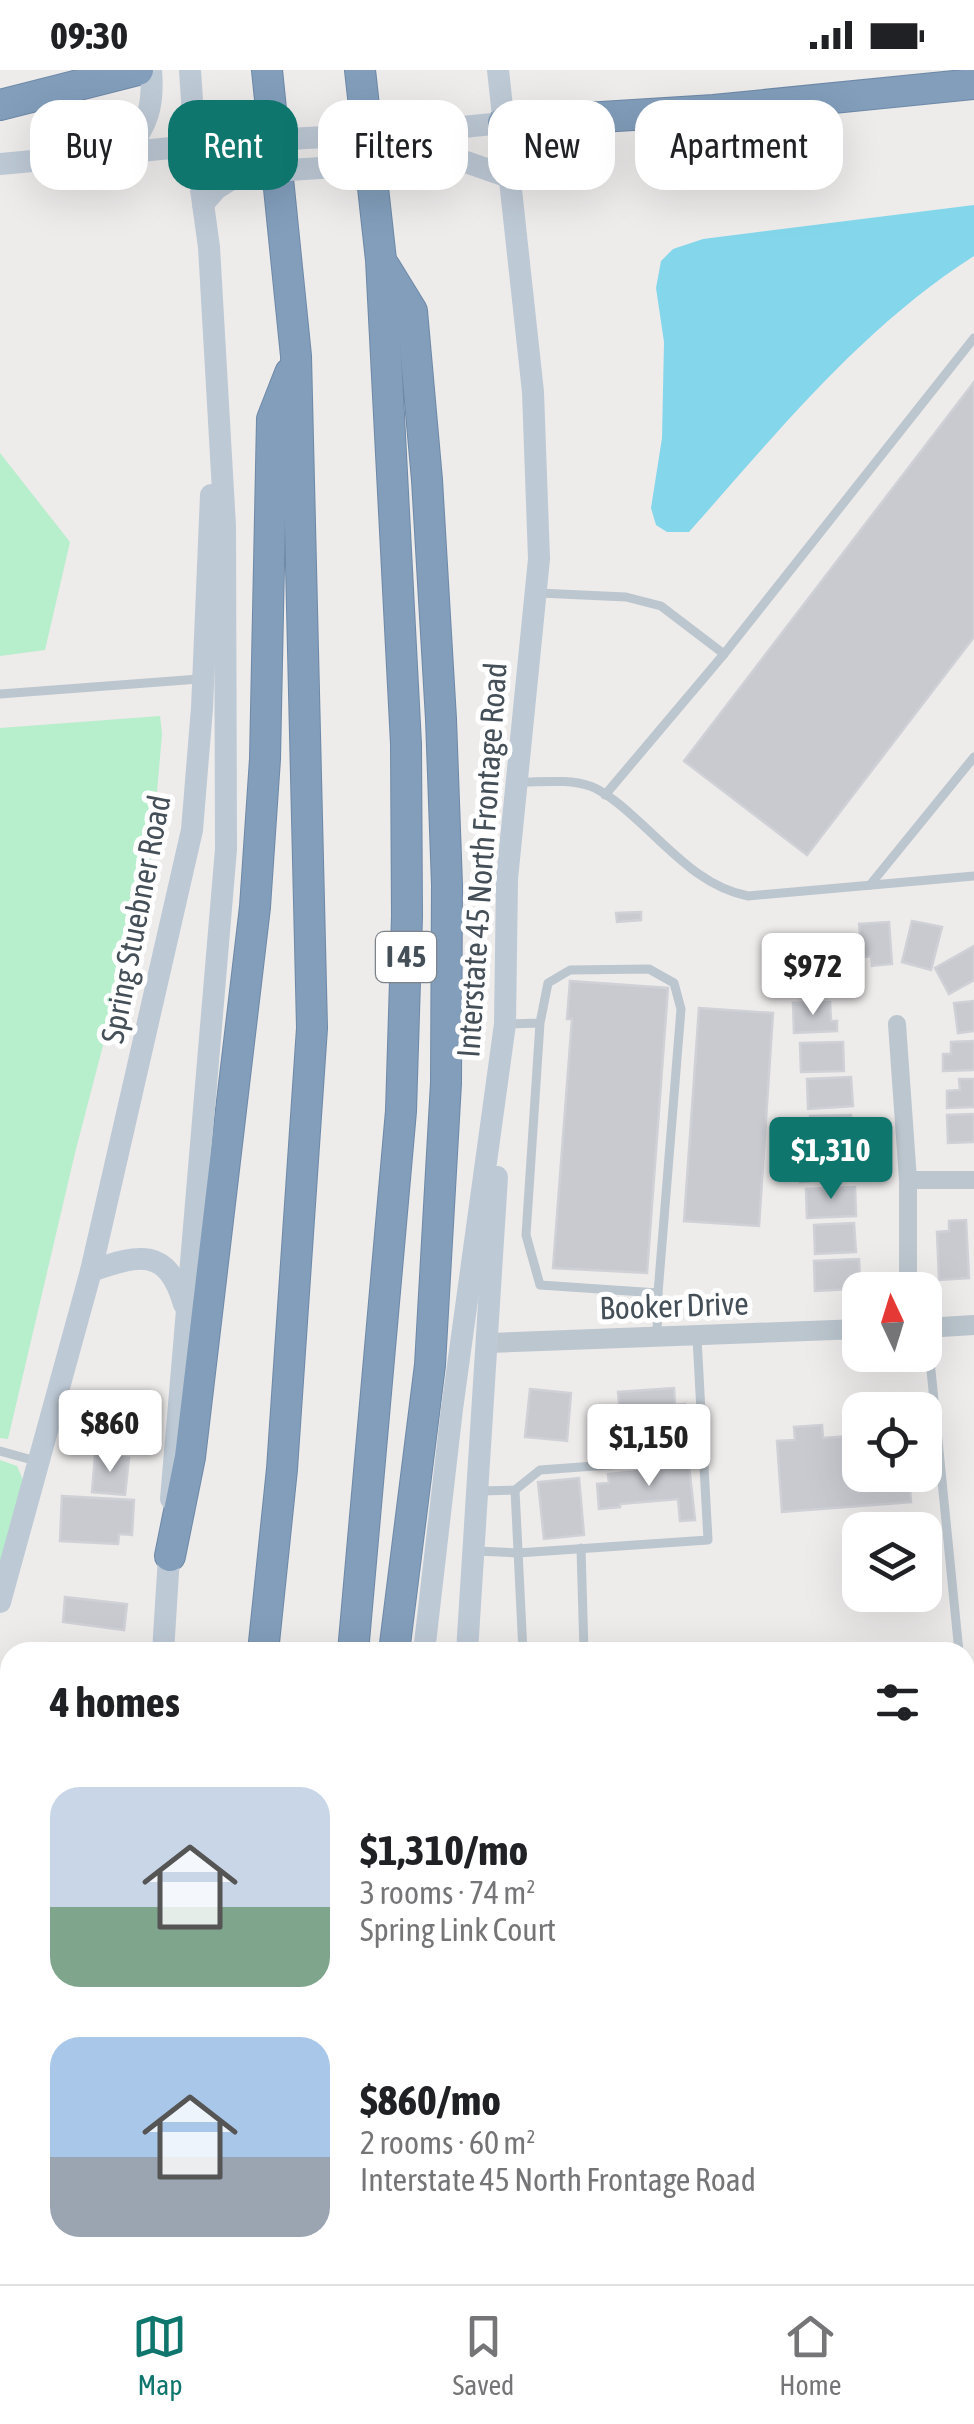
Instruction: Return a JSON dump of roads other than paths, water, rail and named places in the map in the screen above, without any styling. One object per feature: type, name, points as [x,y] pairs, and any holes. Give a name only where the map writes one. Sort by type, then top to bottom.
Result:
[{"type":"highway","points":[[0,105],[138,70]]},
{"type":"highway","points":[[265,1642],[285,1432],[312,1028],[296,356],[267,70]]},
{"type":"highway","name":"I 45","points":[[354,1642],[400,1112],[407,916],[406,744],[381,260],[360,70]]},
{"type":"highway","points":[[615,116],[974,84]]},
{"type":"highway","points":[[381,260],[412,311],[434,600],[447,885],[446,1084],[430,1365],[395,1642]]},
{"type":"highway","points":[[170,1556],[190,1456],[255,907],[265,759],[272,419],[296,356]]},
{"type":"main road","points":[[148,118],[154,96],[151,70]]},
{"type":"main road","points":[[190,70],[192,100]]},
{"type":"main road","name":"Interstate 45 North Frontage Road","points":[[498,70],[501,100]]},
{"type":"main road","points":[[298,138],[488,125]]},
{"type":"main road","points":[[0,164],[30,161]]},
{"type":"main road","points":[[203,204],[216,188],[241,173],[415,162],[466,162],[488,170]]},
{"type":"main road","points":[[164,1642],[173,1455],[226,849],[227,676],[218,395],[201,190]]},
{"type":"main road","name":"Interstate 45 North Frontage Road","points":[[425,1642],[452,1409],[505,1024],[507,879],[539,559],[533,392],[510,190]]},
{"type":"main road","name":"Spring Stuebner Road","points":[[0,1602],[91,1271],[192,830],[218,395]]},
{"type":"main road","points":[[468,1642],[490,1342],[505,1024]]},
{"type":"main road","points":[[91,1271],[141,1259],[162,1263],[177,1281],[187,1315]]},
{"type":"street","points":[[897,1024],[908,1180],[908,1272]]},
{"type":"street","points":[[908,1180],[974,1180]]},
{"type":"street","points":[[942,1327],[974,1325]]},
{"type":"street","name":"Booker Drive","points":[[490,1342],[842,1330]]},
{"type":"lane","points":[[605,795],[724,654],[974,338]]},
{"type":"lane","points":[[536,593],[626,597],[661,606],[724,654]]},
{"type":"lane","points":[[0,694],[227,676]]},
{"type":"lane","points":[[870,885],[974,756]]},
{"type":"lane","points":[[517,782],[592,786],[722,891],[748,896],[974,876]]},
{"type":"lane","points":[[656,1336],[681,1009],[674,983],[649,969],[570,970],[548,983],[540,1023],[526,1235],[540,1285],[658,1293]]},
{"type":"lane","points":[[505,1024],[540,1023]]},
{"type":"lane","points":[[475,1551],[518,1553],[708,1540],[696,1335]]},
{"type":"lane","points":[[930,1372],[958,1642]]},
{"type":"lane","points":[[0,1451],[36,1461]]},
{"type":"lane","points":[[480,1490],[515,1490],[540,1470],[704,1458]]},
{"type":"lane","points":[[515,1490],[523,1642]]},
{"type":"lane","points":[[580,1548],[584,1642]]},
{"type":"water","points":[[974,205],[974,256],[933,284],[857,349],[689,532],[667,532],[656,525],[651,508],[662,438],[664,342],[656,288],[661,261],[673,249],[703,239]]}]
